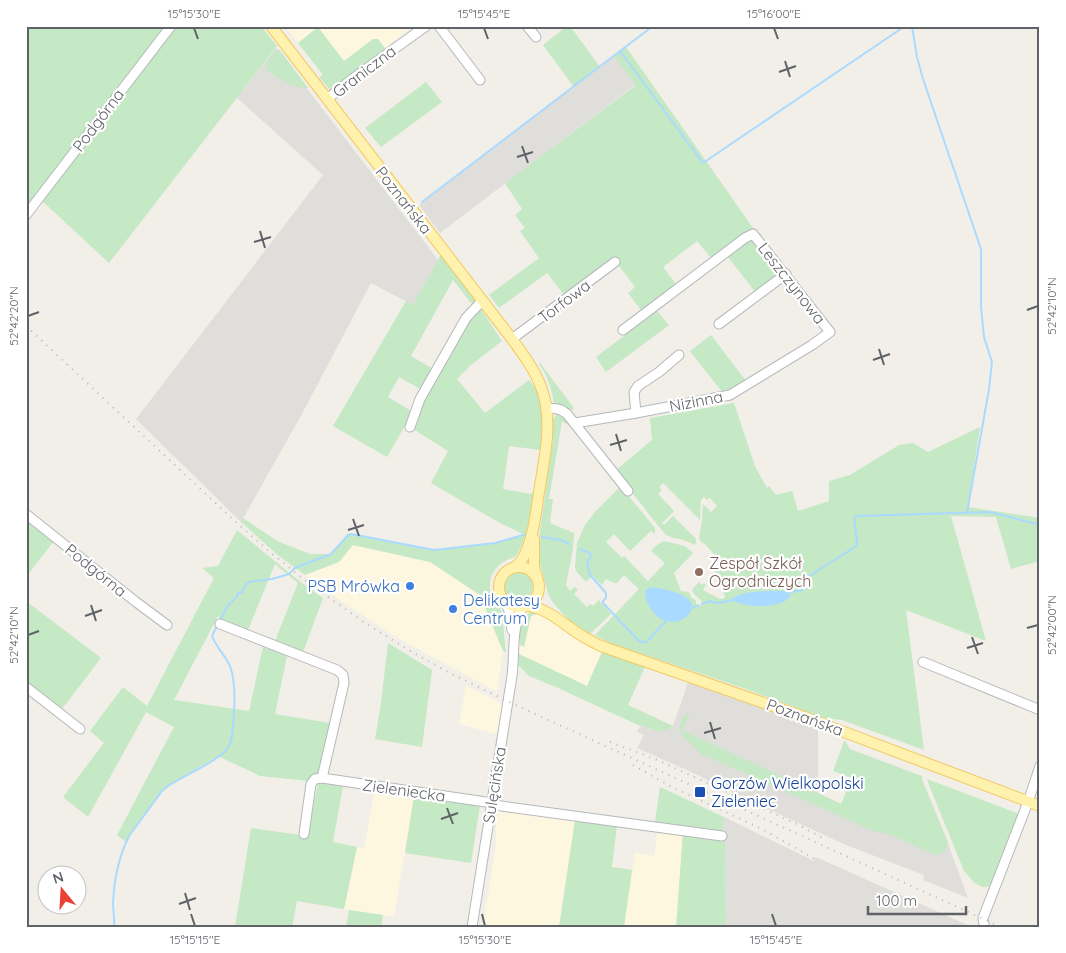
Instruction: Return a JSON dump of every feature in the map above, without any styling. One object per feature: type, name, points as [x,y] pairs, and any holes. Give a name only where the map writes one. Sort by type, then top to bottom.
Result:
[{"type":"main road","name":"Poznańska","points":[[271,26],[512,340],[536,376],[546,409],[548,428],[534,525],[534,567],[542,598],[571,629]]},
{"type":"main road","name":"Poznańska","points":[[514,567],[521,561],[526,552],[534,525]]},
{"type":"main road","points":[[514,567],[529,570],[535,576],[538,585],[537,596],[524,606],[516,606],[505,601],[499,586],[505,572],[514,567]]},
{"type":"main road","name":"Poznańska","points":[[524,606],[536,607],[554,616],[571,629],[604,647],[774,706],[1040,806]]},
{"type":"street","name":"Podgórna","points":[[26,214],[171,26]]},
{"type":"street","name":"Graniczna","points":[[327,99],[426,26]]},
{"type":"street","points":[[439,26],[480,80]]},
{"type":"street","points":[[527,26],[536,37]]},
{"type":"street","name":"Leszczynowa","points":[[623,330],[745,238],[753,234],[830,332]]},
{"type":"street","name":"Torfowa","points":[[512,340],[615,262]]},
{"type":"street","points":[[719,324],[786,274]]},
{"type":"street","points":[[410,427],[420,399],[466,318],[482,301]]},
{"type":"street","name":"Nizinna","points":[[575,423],[730,395],[830,332]]},
{"type":"street","points":[[636,413],[634,392],[638,386],[679,355]]},
{"type":"street","points":[[546,409],[561,409],[567,414],[628,491]]},
{"type":"street","name":"Podgórna","points":[[26,514],[167,625]]},
{"type":"street","name":"Sulęcińska","points":[[505,601],[511,621],[514,643]]},
{"type":"street","name":"Sulęcińska","points":[[472,927],[512,676],[516,620],[524,606]]},
{"type":"street","points":[[220,624],[337,670],[343,675],[344,683],[322,778],[315,779],[311,784],[304,834]]},
{"type":"street","points":[[923,662],[1040,710]]},
{"type":"street","points":[[26,687],[80,729]]},
{"type":"street","points":[[984,921],[1040,766]]},
{"type":"street","name":"Zieleniecka","points":[[322,778],[511,807],[722,836]]},
{"type":"shaded area","points":[[285,26],[413,26],[348,77],[323,75]]},
{"type":"shaded area","points":[[276,48],[438,260],[413,305],[371,283],[303,412],[241,522],[136,419],[323,175],[237,98]]},
{"type":"shaded area","points":[[614,56],[636,84],[440,233],[419,205]]},
{"type":"shaded area","points":[[353,545],[430,562],[480,595],[503,651],[497,692],[394,636],[305,575],[339,562]]},
{"type":"shaded area","points":[[525,606],[604,647],[587,686],[513,651]]},
{"type":"shaded area","points":[[690,677],[818,722],[818,793],[841,804],[946,838],[968,898],[923,880],[924,875],[846,845],[637,748],[644,735],[637,732],[641,725],[652,730],[673,726]]},
{"type":"shaded area","points":[[466,686],[497,701],[506,708],[502,733],[492,733],[459,724]]},
{"type":"shaded area","points":[[375,790],[414,796],[394,917],[344,909],[357,847],[364,848]]},
{"type":"shaded area","points":[[499,810],[575,820],[559,927],[483,927],[496,844],[496,826]]},
{"type":"shaded area","points":[[724,817],[814,861],[816,857],[972,927],[726,927],[725,840],[722,836]]},
{"type":"shaded area","points":[[658,827],[722,836],[725,839],[726,927],[624,927],[635,853],[654,856]]},
{"type":"green space","points":[[26,26],[168,26],[128,86],[176,26],[261,26],[277,46],[109,263],[39,198],[26,214]]},
{"type":"green space","points":[[567,26],[570,26],[600,67],[574,87],[543,45]]},
{"type":"green space","points":[[318,27],[344,61],[373,39],[378,39],[385,48],[383,52],[330,90],[319,77],[323,75],[298,43]]},
{"type":"green space","points":[[626,47],[753,228],[711,258],[697,241],[663,267],[676,284],[641,310],[628,293],[635,287],[614,259],[565,296],[547,273],[499,308],[489,295],[539,258],[520,231],[525,228],[515,215],[522,209],[505,183],[636,85],[614,56]]},
{"type":"green space","points":[[278,49],[308,88],[291,85],[266,70],[270,58]]},
{"type":"green space","points":[[426,82],[442,102],[381,147],[365,128]]},
{"type":"green space","points":[[754,238],[779,271],[778,276],[756,293],[728,257]]},
{"type":"green space","points":[[441,254],[478,302],[471,303],[453,280],[411,356],[435,370],[422,390],[399,377],[388,397],[411,411],[406,424],[387,457],[333,426],[406,301],[413,305]]},
{"type":"green space","points":[[479,306],[502,341],[471,365],[457,379],[485,413],[529,380],[538,391],[543,413],[540,450],[509,446],[503,489],[531,494],[534,492],[526,532],[521,548],[515,556],[498,566],[493,572],[491,579],[492,597],[502,614],[506,652],[503,651],[480,595],[430,562],[353,545],[339,562],[305,575],[279,556],[241,522],[243,518],[277,541],[310,554],[331,554],[351,534],[434,550],[495,543],[525,535],[500,523],[431,483],[448,451],[410,427],[445,360]]},
{"type":"green space","points":[[657,311],[669,325],[606,372],[596,357]]},
{"type":"green space","points":[[711,335],[746,381],[723,393],[690,351]]},
{"type":"green space","points":[[540,363],[574,408],[570,411],[554,404],[549,383]]},
{"type":"green space","points":[[734,403],[755,466],[767,488],[769,486],[776,495],[792,491],[798,511],[829,501],[829,481],[850,475],[899,445],[913,443],[928,452],[980,427],[968,507],[1040,518],[1040,561],[1011,569],[996,517],[951,516],[986,641],[906,610],[924,750],[842,720],[824,718],[746,689],[610,643],[595,635],[639,589],[625,576],[617,583],[606,579],[602,585],[593,575],[586,582],[576,571],[575,567],[577,543],[585,525],[621,486],[655,528],[655,534],[651,531],[630,551],[614,534],[606,542],[622,558],[624,556],[648,581],[665,563],[651,551],[657,545],[664,541],[685,546],[693,553],[674,573],[681,591],[689,592],[696,601],[696,605],[701,605],[701,600],[692,590],[699,582],[702,585],[704,583],[706,585],[703,590],[720,599],[725,598],[719,573],[708,583],[706,581],[723,564],[699,538],[703,504],[711,512],[717,506],[710,498],[707,500],[704,497],[701,500],[700,520],[663,483],[659,487],[662,490],[658,494],[674,511],[662,523],[664,525],[673,516],[696,539],[695,545],[664,533],[615,471],[652,440],[650,418]]},
{"type":"green space","points":[[556,413],[567,418],[567,425],[562,421],[549,499],[553,499],[550,523],[574,533],[566,585],[570,591],[575,587],[578,590],[574,594],[587,607],[590,604],[593,606],[599,600],[611,614],[590,634],[569,620],[553,603],[548,594],[538,555],[553,441],[553,420]]},
{"type":"green space","points":[[26,521],[54,541],[26,577]]},
{"type":"green space","points":[[237,530],[323,598],[303,652],[275,641],[298,583],[275,564],[248,630],[220,619],[218,616],[174,700],[249,711],[263,647],[287,656],[275,714],[330,723],[319,773],[309,781],[260,776],[218,756],[162,791],[126,842],[117,835],[174,727],[146,712],[88,817],[63,797],[104,743],[90,731],[123,687],[147,706],[214,578],[202,568],[218,566]]},
{"type":"green space","points":[[518,571],[529,575],[533,586],[529,597],[518,601],[507,597],[503,586],[507,575]]},
{"type":"green space","points":[[26,601],[101,658],[62,709],[26,682]]},
{"type":"green space","points":[[530,612],[541,615],[531,616],[524,647],[520,645],[520,628],[524,616]]},
{"type":"green space","points":[[388,643],[432,670],[422,747],[375,739]]},
{"type":"green space","points":[[604,647],[647,662],[628,705],[673,726],[662,731],[640,726],[529,676],[518,665],[519,654],[587,686]]},
{"type":"green space","points":[[690,713],[682,730],[841,804],[852,778],[833,771],[844,741],[850,749],[922,776],[948,842],[947,847],[942,853],[935,855],[891,835],[871,830],[705,757],[683,737],[679,730],[683,716]]},
{"type":"green space","points":[[927,779],[1019,814],[992,884],[988,887],[982,887],[975,883],[964,871]]},
{"type":"green space","points":[[318,783],[343,786],[333,842],[357,847],[344,909],[297,901],[292,927],[235,927],[251,828],[308,836]]},
{"type":"green space","points":[[660,787],[724,817],[722,836],[656,826]]},
{"type":"green space","points":[[414,796],[480,805],[471,863],[405,853]]},
{"type":"green space","points":[[575,820],[617,825],[612,867],[632,870],[624,927],[559,927]]},
{"type":"green space","points":[[683,831],[725,839],[726,927],[676,927]]},
{"type":"green space","points":[[349,910],[383,915],[381,927],[346,927]]},
{"type":"water","points":[[651,587],[684,596],[692,604],[692,610],[683,619],[675,622],[659,617],[647,603],[645,591]]},
{"type":"water","points":[[788,591],[790,597],[785,601],[770,606],[745,605],[732,599],[742,594]]},
{"type":"waterway","points":[[620,51],[653,26]]},
{"type":"waterway","points":[[422,202],[620,51],[703,163],[905,26]]},
{"type":"waterway","points":[[912,26],[923,79],[981,249],[981,307],[984,337],[992,362],[967,513]]},
{"type":"waterway","points":[[787,593],[802,590],[808,577],[855,547],[857,542],[854,518],[856,516],[990,512],[1040,525]]},
{"type":"waterway","points":[[219,622],[228,605],[237,597],[238,593],[243,592],[244,587],[249,582],[272,579],[289,574],[295,568],[331,554],[351,534],[434,550],[495,543],[527,534]]},
{"type":"waterway","points":[[542,537],[561,540],[569,544]]},
{"type":"waterway","points":[[580,549],[590,553],[591,556],[587,563],[590,575],[606,593],[603,603],[639,641],[646,642],[666,621]]},
{"type":"waterway","points":[[702,604],[710,601],[716,603],[735,600]]},
{"type":"waterway","points":[[690,609],[698,605]]},
{"type":"waterway","points":[[114,927],[113,903],[116,877],[122,852],[129,836],[162,791],[218,757],[231,742],[234,683],[230,666],[212,636],[217,626]]},
{"type":"railway","points":[[26,326],[271,553],[310,584],[365,623],[412,652],[507,701],[1001,927]]},
{"type":"railway","points":[[610,742],[653,758],[799,825],[826,840]]},
{"type":"railway","points":[[633,765],[672,787],[762,829],[815,859]]},
{"type":"place","name":"Zespół Szkół Ogrodniczych","points":[[699,572]]},
{"type":"place","name":"PSB Mrówka","points":[[410,586]]},
{"type":"place","name":"Delikatesy Centrum","points":[[453,609]]},
{"type":"place","name":"Gorzów Wielkopolski Zieleniec","points":[[700,792]]}]
